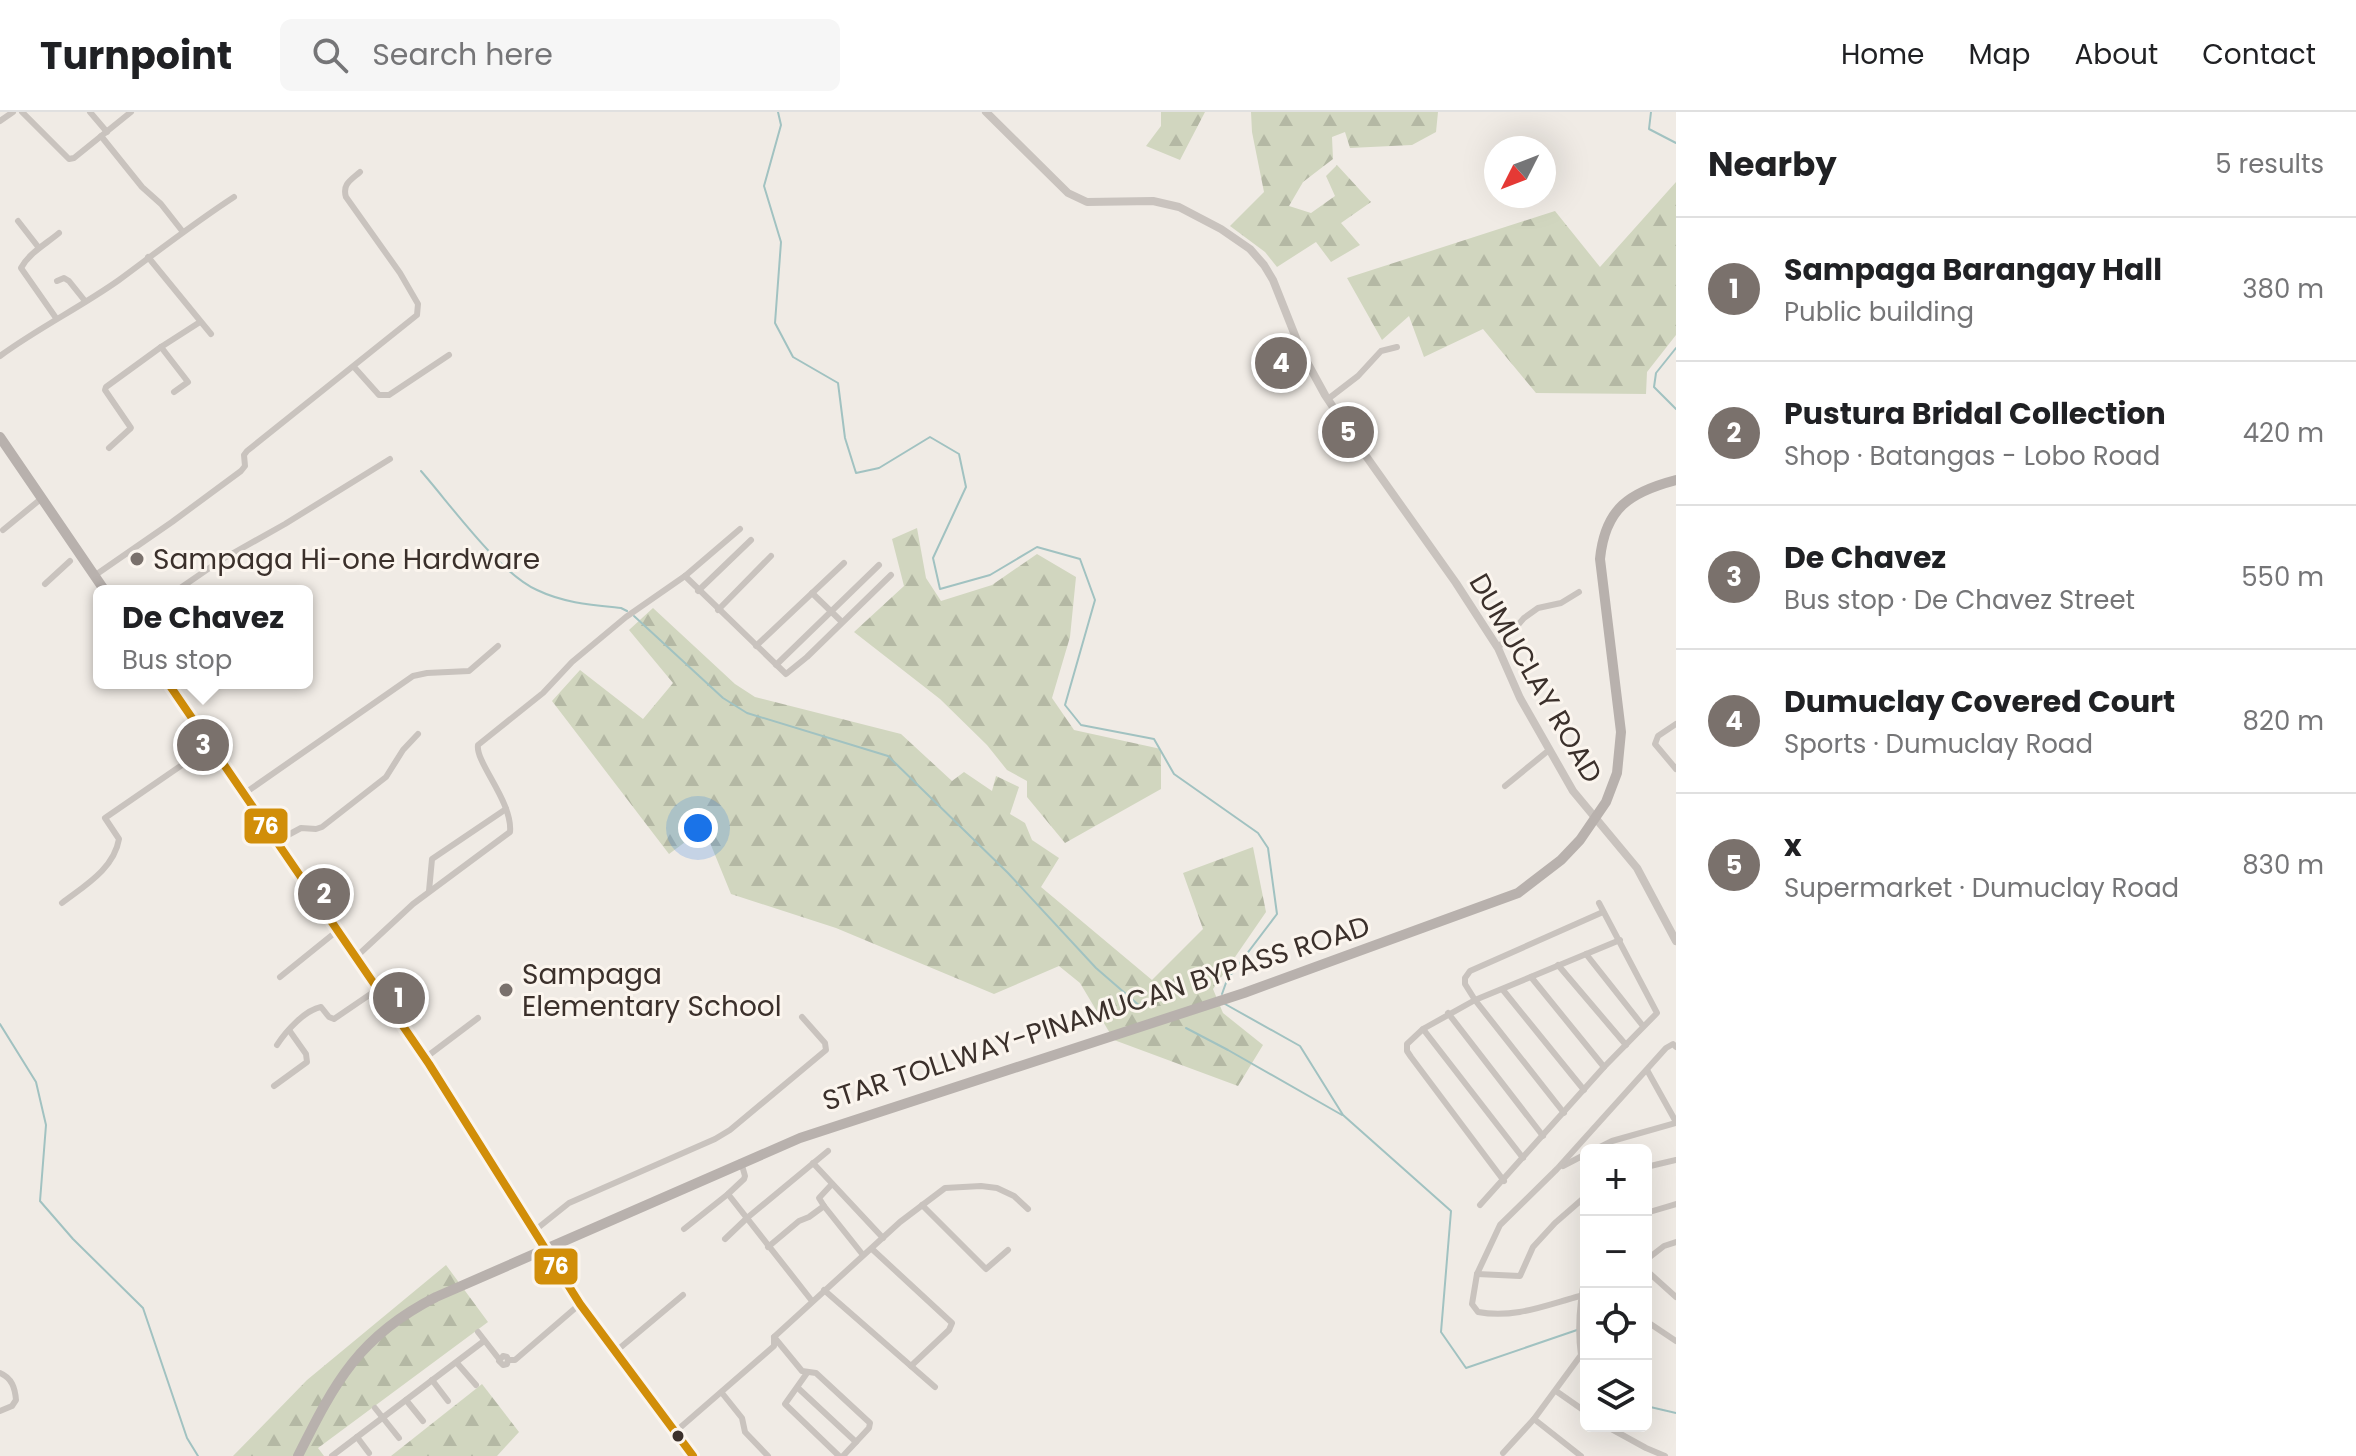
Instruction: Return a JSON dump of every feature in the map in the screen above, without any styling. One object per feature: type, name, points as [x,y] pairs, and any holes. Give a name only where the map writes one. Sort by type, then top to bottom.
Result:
[{"type":"main road","points":[[0,437],[42,498],[75,558],[101,585]]},
{"type":"main road","name":"STAR TOLLWAY-PINAMUCAN BYPASS ROAD","points":[[298,1456],[346,1370],[386,1328],[436,1297],[741,1162],[842,1122],[1244,993],[1518,893],[1561,860],[1580,840],[1606,802],[1617,773],[1621,732],[1600,559],[1604,534],[1613,515],[1628,499],[1650,487],[1676,480]]},
{"type":"main road","points":[[172,689],[425,1058],[580,1304],[693,1456]]},
{"type":"street","points":[[0,121],[13,112]]},
{"type":"street","points":[[22,112],[69,159],[131,112]]},
{"type":"street","points":[[90,112],[142,187],[161,204],[183,232]]},
{"type":"street","name":"DUMUCLAY ROAD","points":[[986,112],[1068,193],[1087,202],[1153,201],[1179,207],[1221,229],[1250,249],[1273,280],[1302,353],[1328,399],[1498,648],[1520,698],[1573,791],[1637,868],[1676,941]]},
{"type":"street","points":[[94,576],[241,471],[247,451],[417,315],[419,309],[400,273],[346,197],[346,184],[360,172]]},
{"type":"street","points":[[0,356],[113,284],[234,197]]},
{"type":"street","points":[[18,221],[39,248]]},
{"type":"street","points":[[56,318],[21,268],[39,248],[59,233]]},
{"type":"street","points":[[148,257],[211,334]]},
{"type":"street","points":[[57,281],[66,279],[85,301]]},
{"type":"street","points":[[109,448],[131,428],[105,390],[106,387],[200,322]]},
{"type":"street","points":[[161,347],[188,382],[174,392]]},
{"type":"street","points":[[1328,399],[1358,376],[1381,351],[1397,347]]},
{"type":"street","points":[[354,367],[379,395],[384,396],[449,355]]},
{"type":"street","points":[[185,585],[390,459]]},
{"type":"street","points":[[3,530],[42,498]]},
{"type":"street","points":[[356,957],[429,891],[510,832],[506,809],[478,754],[478,745],[543,693],[572,662],[647,601],[685,576],[740,529]]},
{"type":"street","points":[[698,591],[751,540]]},
{"type":"street","points":[[718,610],[771,556]]},
{"type":"street","points":[[45,584],[75,558]]},
{"type":"street","points":[[756,646],[844,563]]},
{"type":"street","points":[[776,665],[879,565]]},
{"type":"street","points":[[685,576],[785,674],[789,674],[891,575]]},
{"type":"street","points":[[1498,648],[1524,618],[1538,608],[1561,603],[1579,592]]},
{"type":"street","points":[[812,593],[842,622]]},
{"type":"street","points":[[245,793],[413,676],[469,671],[498,646]]},
{"type":"street","points":[[1676,724],[1658,736],[1655,744],[1676,769]]},
{"type":"street","points":[[277,841],[301,828],[322,827],[386,777],[403,750],[418,734]]},
{"type":"street","points":[[62,903],[100,874],[117,849],[119,839],[105,818],[211,745]]},
{"type":"street","points":[[1505,786],[1549,750]]},
{"type":"street","points":[[429,891],[432,859],[506,809]]},
{"type":"street","points":[[1480,1205],[1657,1013],[1599,903]]},
{"type":"street","points":[[1564,1113],[1475,1000],[1464,981],[1470,971],[1603,912]]},
{"type":"street","points":[[280,977],[337,931]]},
{"type":"street","points":[[1504,1181],[1407,1051],[1408,1042],[1448,1013],[1475,1000],[1620,940]]},
{"type":"street","points":[[1586,954],[1643,1026]]},
{"type":"street","points":[[1558,965],[1626,1045]]},
{"type":"street","points":[[1531,977],[1604,1067]]},
{"type":"street","points":[[277,1045],[314,1008],[321,1007],[334,1019],[378,989]]},
{"type":"street","points":[[1503,990],[1584,1090]]},
{"type":"street","points":[[1448,1013],[1543,1136]]},
{"type":"street","points":[[534,1231],[569,1203],[637,1172],[676,1159],[730,1130],[826,1050],[825,1043],[802,1017]]},
{"type":"street","points":[[425,1058],[478,1018]]},
{"type":"street","points":[[1423,1029],[1523,1158]]},
{"type":"street","points":[[274,1086],[307,1062],[306,1054],[289,1030]]},
{"type":"street","points":[[1580,1297],[1517,1314],[1478,1312],[1472,1304],[1477,1274],[1500,1225],[1557,1169],[1666,1048],[1673,1044],[1676,1047]]},
{"type":"street","points":[[1606,1144],[1676,1122],[1647,1070]]},
{"type":"street","points":[[725,1239],[828,1151]]},
{"type":"street","points":[[1557,1169],[1580,1157]]},
{"type":"street","points":[[1652,1166],[1676,1160]]},
{"type":"street","points":[[684,1229],[745,1178],[741,1162]]},
{"type":"street","points":[[813,1163],[883,1238]]},
{"type":"street","points":[[832,1184],[819,1198],[863,1255]]},
{"type":"street","points":[[675,1432],[774,1346],[774,1337],[824,1290],[945,1188],[997,1188],[1014,1196],[1028,1209]]},
{"type":"street","points":[[728,1194],[812,1301]]},
{"type":"street","points":[[1477,1274],[1520,1276],[1533,1247],[1580,1201]]},
{"type":"street","points":[[1652,1211],[1676,1204]]},
{"type":"street","points":[[922,1205],[986,1269],[1008,1250]]},
{"type":"street","points":[[768,1247],[799,1221],[824,1206]]},
{"type":"street","points":[[1652,1255],[1676,1242]]},
{"type":"street","points":[[872,1249],[952,1323],[949,1330],[911,1366]]},
{"type":"street","points":[[1652,1275],[1676,1297]]},
{"type":"street","points":[[824,1290],[935,1387]]},
{"type":"street","points":[[615,1352],[683,1295]]},
{"type":"street","points":[[478,1332],[499,1359],[504,1356],[515,1360],[580,1304]]},
{"type":"street","points":[[1580,1305],[1580,1346]]},
{"type":"street","points":[[1652,1325],[1676,1341]]},
{"type":"street","points":[[774,1337],[802,1371],[816,1373],[870,1423],[869,1428],[841,1456],[786,1407],[786,1401],[807,1373]]},
{"type":"street","points":[[332,1456],[484,1341]]},
{"type":"street","points":[[1503,1453],[1580,1360]]},
{"type":"street","points":[[457,1363],[476,1385]]},
{"type":"street","points":[[0,1373],[12,1383],[16,1400],[12,1406],[0,1411]]},
{"type":"street","points":[[432,1380],[448,1401]]},
{"type":"street","points":[[798,1388],[856,1442]]},
{"type":"street","points":[[1556,1391],[1580,1408]]},
{"type":"street","points":[[722,1393],[742,1418],[745,1432],[768,1456]]},
{"type":"street","points":[[406,1400],[423,1421]]},
{"type":"street","points":[[375,1408],[399,1438]]},
{"type":"street","points":[[1534,1419],[1581,1456]]},
{"type":"street","points":[[1617,1432],[1665,1456]]},
{"type":"street","points":[[357,1437],[369,1453]]},
{"type":"green space","points":[[1161,112],[1205,112],[1180,160],[1146,146],[1161,126]]},
{"type":"green space","points":[[1251,112],[1438,112],[1436,132],[1412,145],[1350,148],[1345,132],[1332,137],[1333,159],[1303,182],[1289,206],[1311,213],[1335,196],[1326,176],[1337,165],[1371,202],[1341,223],[1360,245],[1331,262],[1316,242],[1277,267],[1265,252],[1230,226],[1264,192]]},
{"type":"green space","points":[[1676,182],[1676,335],[1647,372],[1646,394],[1536,393],[1483,329],[1424,357],[1409,316],[1382,340],[1347,278],[1555,211],[1600,267]]},
{"type":"green space","points":[[917,528],[926,578],[941,601],[992,585],[1037,554],[1076,577],[1070,637],[1052,698],[1074,730],[1161,749],[1161,789],[1065,843],[1027,797],[1027,781],[1007,770],[987,745],[940,699],[854,632],[904,586],[892,539]]},
{"type":"green space","points":[[653,608],[735,684],[755,697],[901,734],[952,781],[964,772],[992,791],[996,776],[1019,787],[1010,814],[1025,823],[1032,840],[1059,858],[1041,887],[1152,980],[1203,929],[1183,873],[1253,847],[1266,912],[1213,989],[1223,1013],[1263,1045],[1238,1086],[1114,1040],[1080,983],[1059,966],[994,994],[836,928],[731,894],[704,828],[669,854],[552,701],[580,670],[643,719],[673,683],[629,630]]},
{"type":"green space","points":[[446,1265],[488,1322],[318,1448],[324,1456],[233,1456],[307,1380]]},
{"type":"green space","points":[[482,1384],[519,1432],[497,1456],[391,1456]]},
{"type":"waterway","points":[[778,112],[781,125],[764,186],[781,242],[775,323],[793,357],[838,383],[845,438],[856,473],[879,468],[930,437],[959,454],[966,487],[933,558],[940,589],[990,575],[1037,547],[1080,559],[1095,600],[1065,705],[1081,725],[1154,739],[1174,774],[1258,833],[1268,848],[1277,914],[1227,980],[1222,994]]},
{"type":"waterway","points":[[1651,112],[1649,129],[1676,143]]},
{"type":"waterway","points":[[1676,348],[1656,373],[1654,387],[1676,409]]},
{"type":"waterway","points":[[421,471],[491,554],[522,581],[557,598],[627,611]]},
{"type":"waterway","points":[[634,616],[723,698],[747,713],[888,756],[1008,873],[1096,968],[1141,1007]]},
{"type":"waterway","points":[[1225,1004],[1300,1046],[1343,1115],[1451,1211],[1441,1332],[1466,1368],[1577,1330]]},
{"type":"waterway","points":[[0,1024],[36,1082],[46,1125],[40,1201],[73,1239],[143,1308],[187,1438],[198,1456]]},
{"type":"waterway","points":[[1186,1028],[1342,1115]]},
{"type":"waterway","points":[[1652,1407],[1676,1413]]},
{"type":"transit line","name":"76","points":[[172,689],[429,1064],[580,1304],[693,1456]]},
{"type":"place","name":"Dumuclay Covered Court","points":[[1281,363]]},
{"type":"place","name":"x","points":[[1348,432]]},
{"type":"place","name":"Sampaga Hi-one Hardware","points":[[137,559]]},
{"type":"place","name":"De Chavez","points":[[203,745]]},
{"type":"place","name":"Pustura Bridal Collection","points":[[324,894]]},
{"type":"place","name":"Sampaga Elementary School","points":[[506,990]]},
{"type":"place","name":"Sampaga Barangay Hall","points":[[399,998]]}]
